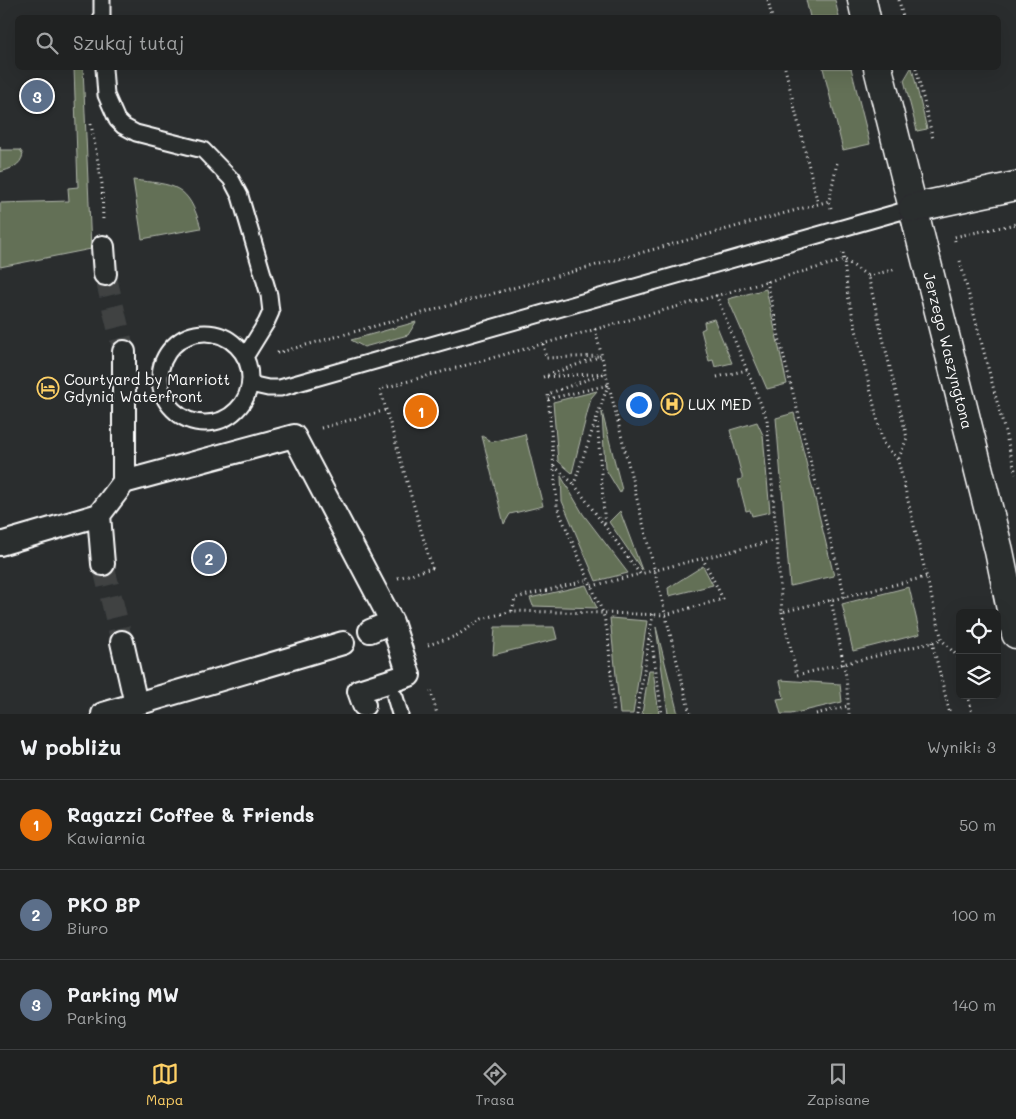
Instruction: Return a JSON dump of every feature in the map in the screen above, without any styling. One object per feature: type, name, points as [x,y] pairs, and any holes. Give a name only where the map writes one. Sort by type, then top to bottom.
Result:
[{"type":"street","points":[[862,0],[865,15]]},
{"type":"street","name":"Jerzego Waszyngtona","points":[[878,70],[999,551],[1016,634]]},
{"type":"street","points":[[913,208],[1016,186]]},
{"type":"street","points":[[103,247],[105,274]]},
{"type":"street","points":[[0,544],[99,515],[124,482],[124,352]]},
{"type":"street","points":[[124,482],[294,436],[392,622],[409,675],[359,691],[364,706]]},
{"type":"street","points":[[99,515],[103,564]]},
{"type":"street","points":[[370,631],[392,622]]},
{"type":"street","points":[[122,642],[136,704]]},
{"type":"street","points":[[103,714],[343,643]]},
{"type":"lane","points":[[102,0],[102,15]]},
{"type":"lane","points":[[104,70],[106,95],[117,120],[136,133],[203,150],[231,179],[240,196],[269,295],[271,312],[266,324],[245,357]]},
{"type":"lane","points":[[250,384],[268,388],[280,388],[913,208]]},
{"type":"lane","points":[[206,333],[222,336],[235,344],[245,357],[250,370],[250,384],[246,397],[237,410],[224,419],[209,424],[192,422],[178,414],[167,402],[161,388],[160,372],[166,357],[176,344],[190,336],[206,333]]},
{"type":"lane","points":[[395,697],[400,714]]},
{"type":"path","points":[[768,0],[771,15]]},
{"type":"path","points":[[899,0],[902,15]]},
{"type":"path","points":[[785,70],[818,204]]},
{"type":"path","points":[[916,70],[933,139]]},
{"type":"path","points":[[90,121],[102,184],[103,247]]},
{"type":"path","points":[[270,355],[829,201],[837,163]]},
{"type":"path","points":[[956,246],[954,237],[1016,224]]},
{"type":"path","points":[[959,255],[1016,474]]},
{"type":"path","points":[[845,260],[848,296],[883,443],[898,460],[942,640],[956,656]]},
{"type":"path","points":[[374,585],[432,568],[380,389],[845,260],[868,276],[907,438],[898,460]]},
{"type":"path","points":[[767,281],[781,346],[845,597]]},
{"type":"path","points":[[716,295],[767,419],[782,612],[797,675],[942,640]]},
{"type":"path","points":[[595,329],[690,714]]},
{"type":"path","points":[[542,344],[546,358],[601,356]]},
{"type":"path","points":[[601,356],[543,377],[605,373]]},
{"type":"path","points":[[717,377],[746,370]]},
{"type":"path","points":[[605,373],[548,394],[548,398],[557,507],[603,613],[608,634],[614,714]]},
{"type":"path","points":[[548,398],[608,385]]},
{"type":"path","points":[[574,484],[608,385]]},
{"type":"path","points":[[294,436],[386,410]]},
{"type":"path","points":[[597,417],[606,528]]},
{"type":"path","points":[[554,466],[574,484],[640,574]]},
{"type":"path","points":[[592,586],[776,540]]},
{"type":"path","points":[[402,653],[456,636],[482,619],[512,611],[665,614],[723,599],[703,559]]},
{"type":"path","points":[[782,612],[926,577]]},
{"type":"path","points":[[512,611],[516,598],[589,580]]},
{"type":"path","points":[[831,600],[843,664],[849,714]]},
{"type":"path","points":[[637,714],[653,614]]},
{"type":"path","points":[[650,633],[662,714]]},
{"type":"path","points":[[932,642],[950,714]]},
{"type":"path","points":[[969,699],[972,714]]},
{"type":"path","points":[[816,714],[848,706]]},
{"type":"green space","points":[[806,0],[835,0],[839,15],[810,15]]},
{"type":"green space","points":[[74,70],[83,70],[91,249],[0,267],[0,203],[69,201],[68,188],[78,187]]},
{"type":"green space","points":[[823,70],[852,70],[870,144],[843,150]]},
{"type":"green space","points":[[910,70],[912,70],[927,129],[917,131],[904,80]]},
{"type":"green space","points":[[0,150],[20,150],[23,154],[22,158],[11,168],[0,172]]},
{"type":"green space","points":[[133,180],[160,183],[178,189],[191,202],[201,228],[142,239]]},
{"type":"green space","points":[[766,289],[787,384],[767,389],[728,299]]},
{"type":"green space","points":[[714,319],[732,363],[715,367],[713,360],[709,361],[701,330],[705,328],[704,322]]},
{"type":"green space","points":[[416,322],[408,335],[364,347],[351,340]]},
{"type":"green space","points":[[597,391],[591,398],[572,473],[558,461],[553,402]]},
{"type":"green space","points":[[602,412],[622,490],[620,493],[605,468]]},
{"type":"green space","points":[[794,413],[834,576],[790,586],[776,418]]},
{"type":"green space","points":[[757,422],[763,435],[770,512],[752,516],[750,510],[746,511],[738,480],[742,479],[742,476],[730,430]]},
{"type":"green space","points":[[525,434],[543,506],[510,514],[504,524],[482,436],[492,442]]},
{"type":"green space","points":[[561,476],[583,514],[628,573],[596,581],[562,501]]},
{"type":"green space","points":[[620,511],[642,570],[609,522]]},
{"type":"green space","points":[[703,566],[713,585],[669,596],[668,588]]},
{"type":"green space","points":[[586,585],[597,608],[533,606],[530,598]]},
{"type":"green space","points":[[909,587],[920,634],[853,651],[842,604]]},
{"type":"green space","points":[[610,618],[647,621],[633,714],[620,714]]},
{"type":"green space","points":[[495,627],[554,627],[557,639],[493,655]]},
{"type":"green space","points":[[656,627],[678,714],[668,714]]},
{"type":"green space","points":[[649,670],[653,670],[659,714],[642,714]]},
{"type":"green space","points":[[781,680],[840,684],[842,702],[791,714],[781,714],[777,699],[784,698]]},
{"type":"tunnel","points":[[105,274],[124,352]]},
{"type":"tunnel","points":[[103,564],[122,642]]},
{"type":"place","name":"Parking MW","points":[[37,96]]},
{"type":"place","name":"Courtyard by Marriott Gdynia Waterfront","points":[[48,388]]},
{"type":"place","name":"LUX MED","points":[[672,404]]},
{"type":"place","name":"Ragazzi Coffee & Friends","points":[[421,411]]},
{"type":"place","name":"PKO BP","points":[[209,558]]}]
